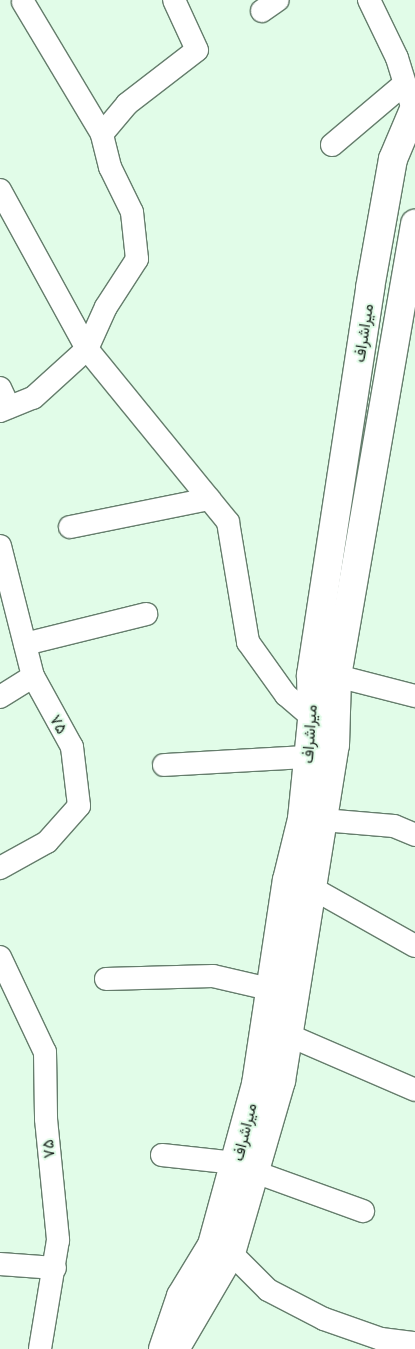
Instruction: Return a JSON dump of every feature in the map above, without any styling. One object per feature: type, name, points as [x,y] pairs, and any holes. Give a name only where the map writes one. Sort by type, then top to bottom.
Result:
[{"type":"street","points":[[102,134],[127,104],[198,50],[174,0]]},
{"type":"street","points":[[332,145],[411,105],[397,58],[370,0]]},
{"type":"street","points":[[3,402],[33,398],[87,349],[106,307],[137,259],[132,212],[110,167],[102,134],[23,2]]},
{"type":"street","name":"میراشراف","points":[[163,1349],[181,1296],[212,1245],[246,1167],[288,1035],[323,820],[324,726],[311,675],[370,288],[393,159],[411,105]]},
{"type":"street","points":[[0,190],[87,349],[228,522],[248,642],[286,695],[324,726]]},
{"type":"street","name":"میراشراف","points":[[175,1349],[231,1253],[246,1167],[308,757],[324,726],[337,676],[409,295],[415,224]]},
{"type":"street","points":[[70,528],[209,499]]},
{"type":"street","name":"۷۵","points":[[0,546],[33,676],[72,747],[79,806],[47,842],[0,868]]},
{"type":"street","points":[[25,644],[146,614]]},
{"type":"street","points":[[0,697],[33,676]]},
{"type":"street","points":[[337,676],[415,696]]},
{"type":"street","points":[[164,765],[308,757]]},
{"type":"street","points":[[323,820],[394,826],[415,835]]},
{"type":"street","points":[[312,888],[415,946]]},
{"type":"street","name":"۷۵","points":[[0,957],[45,1052],[46,1119],[58,1240],[55,1268],[40,1349]]},
{"type":"street","points":[[106,979],[213,976],[273,990]]},
{"type":"street","points":[[288,1035],[415,1090]]},
{"type":"street","points":[[162,1155],[246,1167],[363,1211]]},
{"type":"street","points":[[231,1253],[268,1290],[324,1319],[381,1339],[415,1344]]},
{"type":"street","points":[[0,1264],[55,1268]]}]
